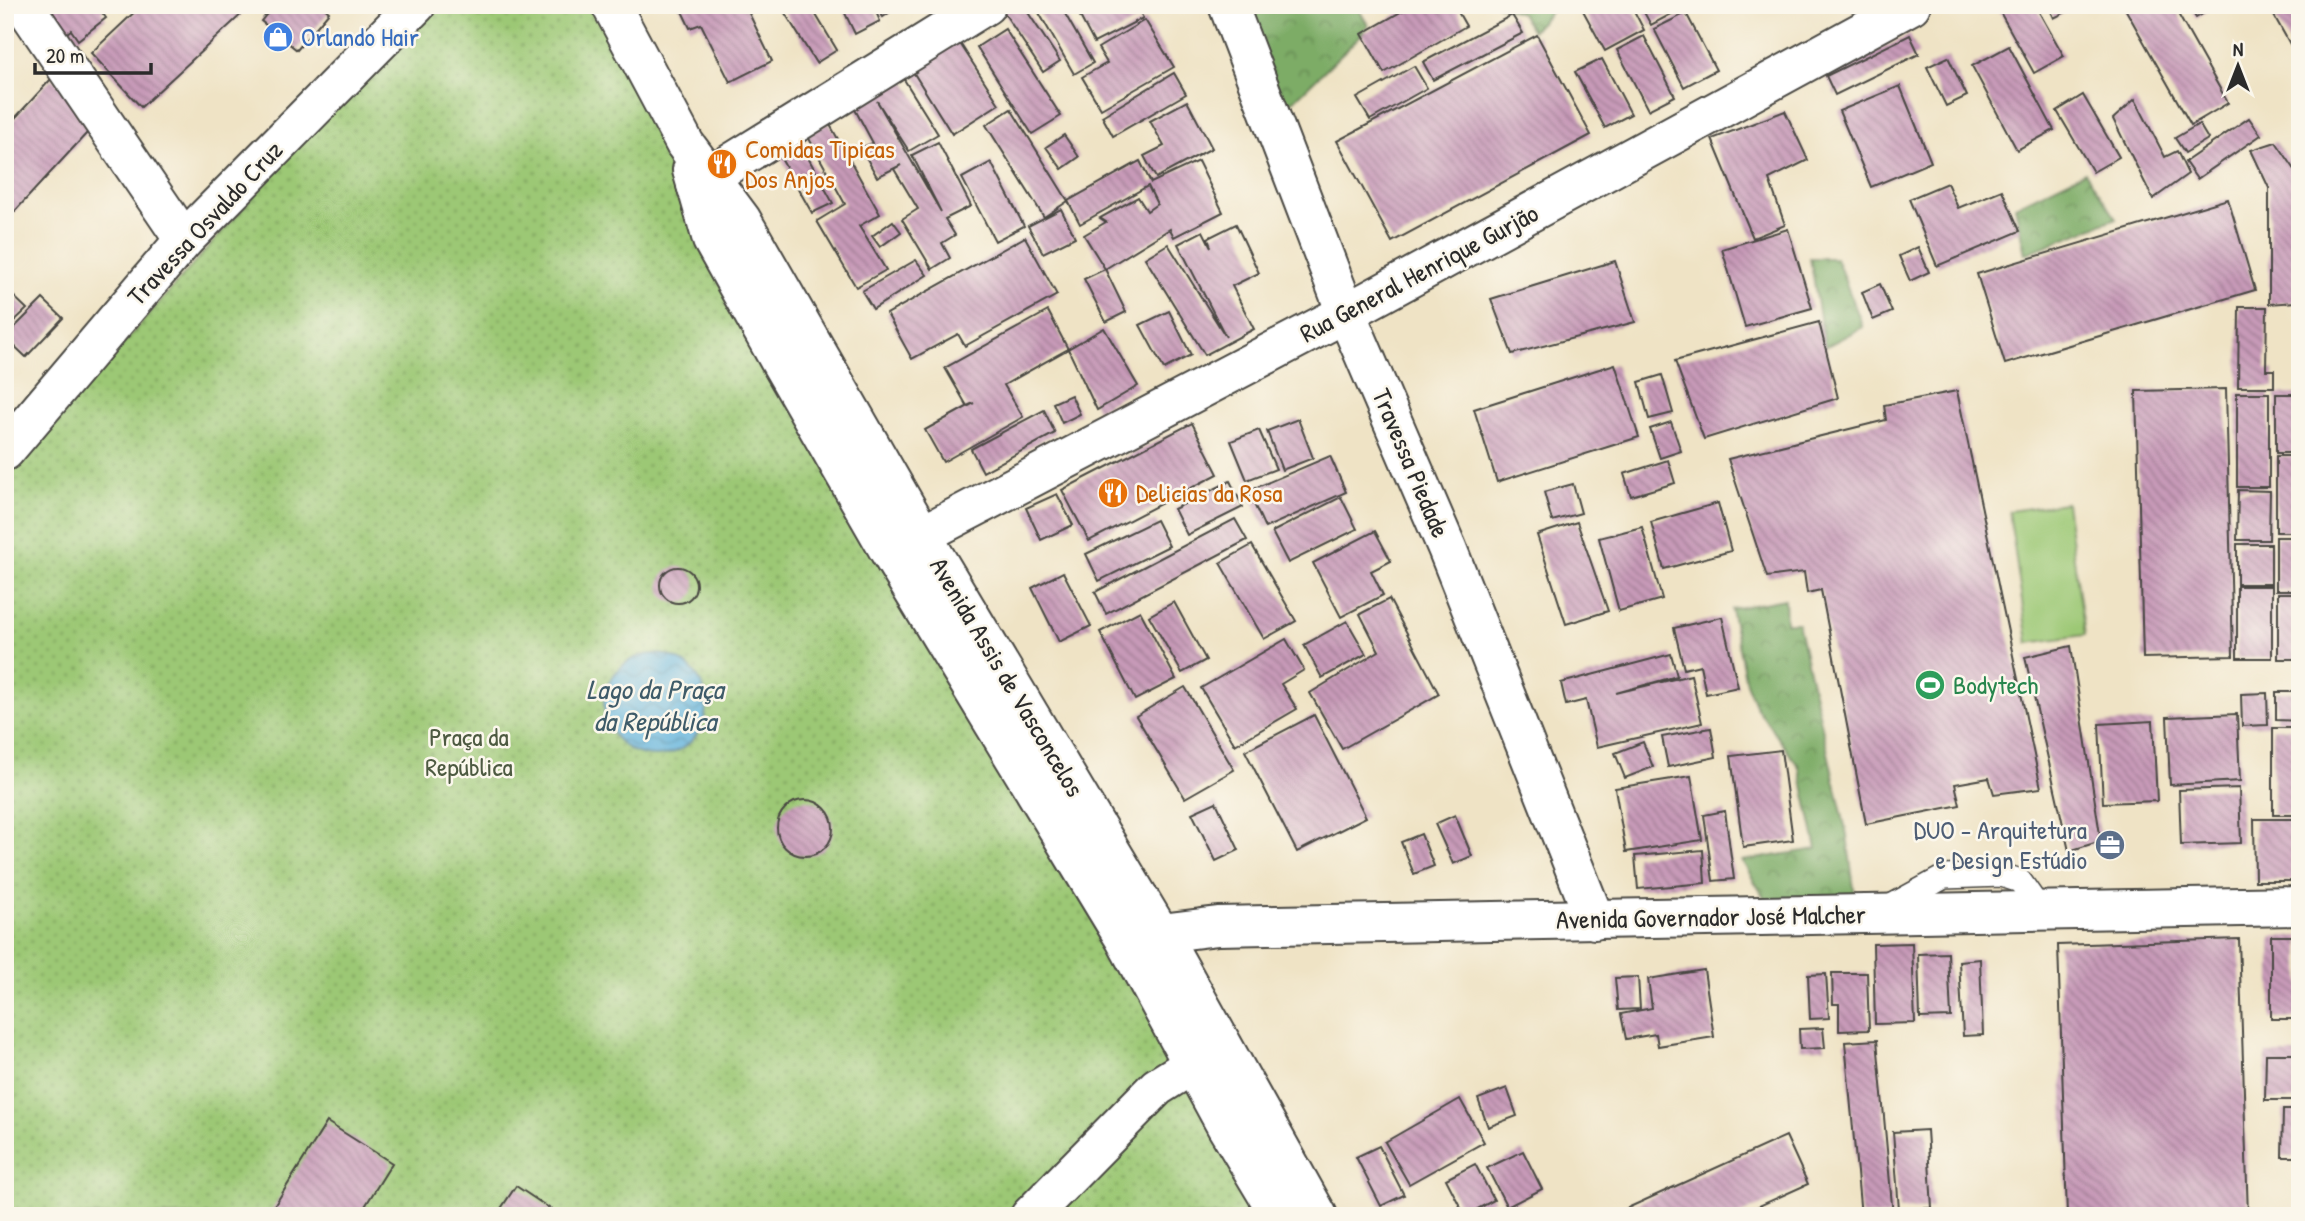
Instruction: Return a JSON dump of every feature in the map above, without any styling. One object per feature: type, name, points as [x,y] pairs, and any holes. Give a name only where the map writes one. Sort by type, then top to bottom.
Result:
[{"type":"main road","points":[[24,5],[184,240]]},
{"type":"main road","name":"Travessa Osvaldo Cruz","points":[[5,451],[184,240],[416,5]]},
{"type":"main road","name":"Avenida Assis de Vasconcelos","points":[[611,5],[702,181],[712,240],[889,551],[1142,936],[1318,1216]]},
{"type":"main road","points":[[702,181],[986,5]]},
{"type":"main road","name":"Travessa Piedade","points":[[1228,5],[1346,313],[1447,548],[1595,920]]},
{"type":"main road","name":"Rua General Henrique Gurjão","points":[[922,535],[1346,313],[1911,5]]},
{"type":"main road","name":"Avenida Assis de Vasconcelos","points":[[702,181],[741,219],[922,535],[1142,936],[1192,1065],[1280,1216]]},
{"type":"main road","name":"Avenida Governador José Malcher","points":[[1142,936],[1218,926],[2300,906]]},
{"type":"main road","points":[[1030,1216],[1157,1087],[1192,1065]]},
{"type":"green space","name":"Praça da República","points":[[423,5],[611,5],[1280,1216],[5,1216],[5,477]]},
{"type":"green space","points":[[1244,5],[1356,5],[1368,25],[1282,112]]},
{"type":"green space","points":[[1497,5],[1557,5],[1532,31],[1521,13]]},
{"type":"green space","points":[[2085,172],[2116,218],[2025,254],[2015,206]]},
{"type":"green space","points":[[1810,258],[1836,258],[1863,327],[1825,347]]},
{"type":"green space","points":[[2066,503],[2085,635],[2028,643],[2009,511]]},
{"type":"green space","points":[[1785,599],[1786,623],[1798,623],[1847,835],[1856,904],[1767,902],[1742,861],[1817,849],[1799,767],[1756,707],[1746,683],[1731,609]]},
{"type":"water","name":"Lago da Praça da República","points":[[655,654],[675,658],[691,669],[702,685],[706,705],[702,725],[691,741],[675,752],[655,756],[635,752],[619,741],[608,725],[604,705],[608,685],[619,669],[635,658]]},
{"type":"building","points":[[38,5],[108,5],[101,11],[106,18],[78,40],[71,30],[63,36]]},
{"type":"building","points":[[142,5],[240,5],[245,11],[141,107],[91,53]]},
{"type":"building","points":[[274,5],[321,5],[329,12],[297,50],[261,21]]},
{"type":"building","points":[[679,5],[745,5],[772,61],[730,82],[701,24],[690,28]]},
{"type":"building","points":[[780,5],[810,5],[837,50],[816,63]]},
{"type":"building","points":[[841,5],[873,5],[880,21],[855,34]]},
{"type":"building","points":[[875,5],[900,5],[883,17]]},
{"type":"building","points":[[999,5],[1023,5],[1060,61],[1043,72]]},
{"type":"building","points":[[1048,5],[1060,5],[1093,63],[1074,74],[1038,11]]},
{"type":"building","points":[[1074,5],[1136,5],[1143,18],[1094,43]]},
{"type":"building","points":[[1413,5],[1454,5],[1466,26],[1384,73],[1362,34]]},
{"type":"building","points":[[1580,5],[1631,5],[1644,30],[1605,51]]},
{"type":"building","points":[[1640,5],[1674,5],[1677,11],[1651,25]]},
{"type":"building","points":[[1996,5],[2035,5],[2064,56],[2034,73]]},
{"type":"building","points":[[2048,5],[2080,5],[2054,18]]},
{"type":"building","points":[[2123,5],[2173,5],[2228,103],[2191,125]]},
{"type":"building","points":[[2188,5],[2218,5],[2196,18]]},
{"type":"building","points":[[2268,5],[2300,5],[2300,62]]},
{"type":"building","points":[[1686,13],[1716,70],[1684,87],[1654,29]]},
{"type":"building","points":[[1512,15],[1523,33],[1433,80],[1423,62]]},
{"type":"building","points":[[1145,20],[1174,67],[1101,109],[1082,77],[1107,63],[1098,48]]},
{"type":"building","points":[[1005,29],[1061,116],[1032,134],[977,47]]},
{"type":"building","points":[[952,31],[999,104],[952,134],[905,59]]},
{"type":"building","points":[[1537,35],[1591,135],[1392,242],[1337,141]]},
{"type":"building","points":[[1910,35],[1919,54],[1835,95],[1826,76]]},
{"type":"building","points":[[1644,36],[1675,96],[1648,110],[1617,50]]},
{"type":"building","points":[[2009,46],[2054,130],[2017,150],[1972,66]]},
{"type":"building","points":[[1948,57],[1967,96],[1946,106],[1927,67]]},
{"type":"building","points":[[1602,59],[1631,114],[1605,128],[1575,72]]},
{"type":"building","points":[[1414,66],[1427,88],[1370,120],[1357,98]]},
{"type":"building","points":[[900,73],[938,134],[909,151],[877,101],[941,212],[912,155],[938,142],[971,206],[945,219],[955,235],[942,243],[950,258],[932,269],[902,219],[918,209],[894,169],[901,165],[877,177],[861,148],[873,143],[851,102]]},
{"type":"building","points":[[1174,73],[1186,94],[1113,136],[1102,116]]},
{"type":"building","points":[[52,78],[99,120],[5,222],[5,129]]},
{"type":"building","points":[[1900,86],[1931,162],[1871,187],[1839,111]]},
{"type":"building","points":[[2083,95],[2119,157],[2093,172],[2057,111]]},
{"type":"building","points":[[2135,99],[2165,157],[2177,151],[2188,174],[2153,199],[2113,119]]},
{"type":"building","points":[[1187,101],[1212,148],[1156,178],[1144,156],[1164,146],[1150,121]]},
{"type":"building","points":[[1011,109],[1068,201],[1044,217],[986,125]]},
{"type":"building","points":[[1785,111],[1808,160],[1769,179],[1785,225],[1753,238],[1712,139]]},
{"type":"building","points":[[2249,118],[2261,135],[2197,179],[2185,162]]},
{"type":"building","points":[[829,123],[880,214],[859,226],[886,270],[856,287],[817,221],[845,204],[807,135]]},
{"type":"building","points":[[2199,124],[2208,139],[2185,153],[2175,138]]},
{"type":"building","points":[[1064,135],[1079,157],[1062,169],[1046,147]]},
{"type":"building","points":[[2276,142],[2296,171],[2299,210],[2296,302],[2269,304],[2269,188],[2251,150]]},
{"type":"building","points":[[800,143],[833,203],[812,213],[779,155]]},
{"type":"building","points":[[1140,161],[1151,183],[1198,161],[1223,212],[1174,237],[1170,229],[1105,269],[1084,235],[1106,222],[1100,218],[1138,197],[1147,211],[1157,204],[1148,186],[1080,224],[1068,201]]},
{"type":"building","points":[[991,162],[1024,226],[995,241],[962,178]]},
{"type":"building","points":[[1947,183],[1958,208],[2002,190],[2020,231],[1937,266],[1909,199]]},
{"type":"building","points":[[2228,199],[2255,290],[2005,364],[1977,274]]},
{"type":"building","points":[[1061,209],[1075,237],[1043,253],[1028,226]]},
{"type":"building","points":[[893,221],[901,232],[880,247],[872,236]]},
{"type":"building","points":[[1236,224],[1259,273],[1232,286],[1254,329],[1205,355],[1145,258],[1168,244],[1226,337],[1178,244],[1203,231],[1211,247],[1208,238]]},
{"type":"building","points":[[1788,229],[1812,308],[1745,327],[1722,249]]},
{"type":"building","points":[[1025,237],[1057,295],[965,346],[958,334],[912,359],[887,314]]},
{"type":"building","points":[[1918,247],[1929,272],[1910,281],[1899,256]]},
{"type":"building","points":[[916,260],[927,275],[873,309],[862,291]]},
{"type":"building","points":[[1615,261],[1635,322],[1512,354],[1491,299]]},
{"type":"building","points":[[1105,269],[1126,312],[1106,322],[1084,279]]},
{"type":"building","points":[[1880,284],[1892,312],[1873,320],[1862,292]]},
{"type":"building","points":[[5,288],[27,309],[5,330]]},
{"type":"building","points":[[43,299],[63,318],[26,357],[5,337]]},
{"type":"building","points":[[2239,307],[2267,307],[2266,370],[2274,370],[2274,387],[2238,387]]},
{"type":"building","points":[[1048,311],[1068,349],[1004,385],[1023,417],[943,462],[925,430],[974,403],[967,406],[945,368]]},
{"type":"building","points":[[1169,311],[1191,355],[1164,369],[1140,325]]},
{"type":"building","points":[[1819,322],[1838,398],[1704,439],[1675,361]]},
{"type":"building","points":[[1104,328],[1138,386],[1097,410],[1068,349]]},
{"type":"building","points":[[1615,364],[1639,437],[1497,482],[1474,409]]},
{"type":"building","points":[[1662,375],[1673,413],[1649,419],[1639,382]]},
{"type":"building","points":[[2226,389],[2233,656],[2143,658],[2136,391]]},
{"type":"building","name":"Bodytech","points":[[1957,391],[2041,788],[1994,794],[1989,778],[1955,784],[1960,805],[1866,824],[1821,590],[1807,593],[1804,572],[1767,577],[1728,459],[1886,420],[1884,405]]},
{"type":"building","points":[[2237,393],[2269,393],[2269,487],[2237,487]]},
{"type":"building","points":[[2276,394],[2298,394],[2298,453],[2276,453]]},
{"type":"building","points":[[1071,395],[1080,414],[1062,423],[1053,403]]},
{"type":"building","points":[[1044,410],[1055,433],[983,472],[971,449]]},
{"type":"building","points":[[1298,419],[1313,458],[1282,470],[1267,431]]},
{"type":"building","points":[[1671,422],[1681,451],[1660,458],[1650,429]]},
{"type":"building","points":[[1192,423],[1218,474],[1089,541],[1062,490]]},
{"type":"building","points":[[1259,430],[1276,469],[1247,480],[1231,441]]},
{"type":"building","points":[[1330,456],[1346,492],[1265,528],[1248,491]]},
{"type":"building","points":[[2276,456],[2299,456],[2299,532],[2276,532]]},
{"type":"building","points":[[1668,460],[1675,483],[1631,496],[1624,474]]},
{"type":"building","points":[[1230,481],[1243,507],[1187,535],[1174,509]]},
{"type":"building","points":[[1573,484],[1581,513],[1552,521],[1544,492]]},
{"type":"building","points":[[2238,490],[2270,491],[2269,540],[2237,540]]},
{"type":"building","points":[[1057,494],[1073,525],[1041,540],[1026,508]]},
{"type":"building","points":[[1341,497],[1357,529],[1288,563],[1272,532]]},
{"type":"building","points":[[1718,503],[1731,551],[1664,569],[1651,522]]},
{"type":"building","points":[[1235,519],[1247,540],[1106,614],[1095,592]]},
{"type":"building","points":[[1156,520],[1169,546],[1099,581],[1086,554]]},
{"type":"building","points":[[1577,522],[1608,611],[1566,624],[1537,535]]},
{"type":"building","points":[[1642,527],[1662,599],[1619,611],[1599,538]]},
{"type":"building","points":[[1375,531],[1391,561],[1371,571],[1383,595],[1341,617],[1313,563]]},
{"type":"building","points":[[2276,537],[2300,537],[2300,590],[2276,590]]},
{"type":"building","points":[[2237,544],[2271,544],[2271,584],[2237,584]]},
{"type":"building","points":[[1252,545],[1296,621],[1264,639],[1220,563]]},
{"type":"building","points":[[678,567],[691,572],[696,585],[691,598],[678,603],[665,598],[660,585],[665,572]]},
{"type":"building","points":[[1063,572],[1091,626],[1059,642],[1032,588]]},
{"type":"building","points":[[2237,586],[2272,586],[2272,658],[2237,658]]},
{"type":"building","points":[[2278,593],[2300,593],[2300,659],[2278,659]]},
{"type":"building","points":[[1389,599],[1439,694],[1342,749],[1310,693],[1379,651],[1360,614]]},
{"type":"building","points":[[1174,602],[1206,660],[1182,673],[1149,616]]},
{"type":"building","points":[[1140,611],[1176,679],[1135,700],[1100,632]]},
{"type":"building","points":[[1722,617],[1738,687],[1706,694],[1700,665],[1684,669],[1674,628]]},
{"type":"building","points":[[1347,621],[1366,654],[1322,678],[1304,645]]},
{"type":"building","points":[[1286,639],[1304,670],[1281,684],[1297,709],[1235,745],[1201,688]]},
{"type":"building","points":[[2071,646],[2101,841],[2069,851],[2025,657]]},
{"type":"building","points":[[1671,654],[1677,676],[1616,693],[1691,675],[1702,723],[1597,747],[1586,700],[1566,705],[1561,683]]},
{"type":"building","points":[[1185,687],[1234,770],[1185,798],[1136,716]]},
{"type":"building","points":[[2276,692],[2300,692],[2300,721],[2276,720]]},
{"type":"building","points":[[2267,693],[2268,725],[2242,726],[2241,694]]},
{"type":"building","points":[[2237,714],[2240,781],[2170,785],[2167,717]]},
{"type":"building","points":[[1314,715],[1366,817],[1297,852],[1245,751]]},
{"type":"building","points":[[2153,721],[2157,801],[2103,803],[2099,724]]},
{"type":"building","points":[[1711,728],[1716,757],[1668,767],[1662,737]]},
{"type":"building","points":[[2273,728],[2300,728],[2300,815],[2273,815]]},
{"type":"building","points":[[1643,742],[1653,767],[1625,778],[1615,753]]},
{"type":"building","points":[[1781,750],[1793,840],[1743,847],[1731,756]]},
{"type":"building","points":[[1691,776],[1702,840],[1626,852],[1615,788]]},
{"type":"building","points":[[2239,788],[2241,843],[2181,845],[2179,790]]},
{"type":"building","points":[[799,800],[811,800],[821,804],[829,812],[833,828],[829,844],[821,852],[811,856],[799,856],[789,852],[781,844],[777,834],[777,822],[781,812],[789,804]]},
{"type":"building","points":[[1216,802],[1239,850],[1216,861],[1192,813]]},
{"type":"building","points":[[1725,811],[1734,879],[1713,881],[1704,815]]},
{"type":"building","points":[[1455,815],[1472,856],[1453,864],[1435,824]]},
{"type":"building","points":[[2254,819],[2300,819],[2300,881],[2255,881]]},
{"type":"building","points":[[1421,834],[1434,866],[1414,874],[1401,842]]},
{"type":"building","points":[[1703,850],[1705,883],[1638,889],[1635,856]]},
{"type":"building","points":[[2271,936],[2300,936],[2300,1019],[2271,1019]]},
{"type":"building","points":[[2239,939],[2248,1216],[2067,1216],[2058,945]]},
{"type":"building","points":[[1912,943],[1915,1023],[1875,1024],[1873,944]]},
{"type":"building","points":[[1948,953],[1951,1017],[1920,1018],[1918,954]]},
{"type":"building","points":[[1980,959],[1983,1035],[1963,1036],[1959,961]]},
{"type":"building","points":[[1704,970],[1714,1037],[1658,1046],[1656,1034],[1626,1039],[1621,1014],[1652,1008],[1648,979]]},
{"type":"building","points":[[1832,973],[1867,973],[1869,1030],[1839,1031],[1839,1004],[1833,1004]]},
{"type":"building","points":[[1826,974],[1829,1018],[1810,1019],[1808,975]]},
{"type":"building","points":[[1638,977],[1640,1009],[1618,1010],[1615,978]]},
{"type":"building","points":[[1823,1028],[1825,1048],[1800,1049],[1799,1029]]},
{"type":"building","points":[[1877,1040],[1893,1216],[1861,1216],[1845,1042]]},
{"type":"building","points":[[2266,1054],[2300,1054],[2300,1100],[2265,1100]]},
{"type":"building","points":[[1507,1088],[1517,1116],[1488,1127],[1478,1099]]},
{"type":"building","points":[[1460,1099],[1484,1142],[1409,1184],[1385,1142]]},
{"type":"building","points":[[2283,1110],[2300,1110],[2300,1157],[2282,1157]]},
{"type":"building","points":[[327,1122],[392,1163],[359,1216],[268,1216]]},
{"type":"building","points":[[1927,1130],[1932,1208],[1899,1210],[1893,1132]]},
{"type":"building","points":[[1786,1136],[1808,1184],[1737,1216],[1610,1216]]},
{"type":"building","points":[[1379,1146],[1404,1195],[1381,1206],[1356,1157]]},
{"type":"building","points":[[1523,1151],[1542,1189],[1507,1207],[1487,1168]]},
{"type":"building","points":[[1475,1164],[1494,1200],[1465,1216],[1446,1179]]},
{"type":"building","points":[[516,1186],[561,1216],[496,1216]]},
{"type":"place","name":"Orlando Hair","points":[[278,37]]},
{"type":"place","name":"Comidas Tipicas Dos Anjos","points":[[722,164]]},
{"type":"place","name":"Delicias da Rosa","points":[[1113,493]]},
{"type":"place","name":"Bodytech","points":[[1930,685]]},
{"type":"place","name":"DUO - Arquitetura e Design Estúdio","points":[[2110,845]]}]
